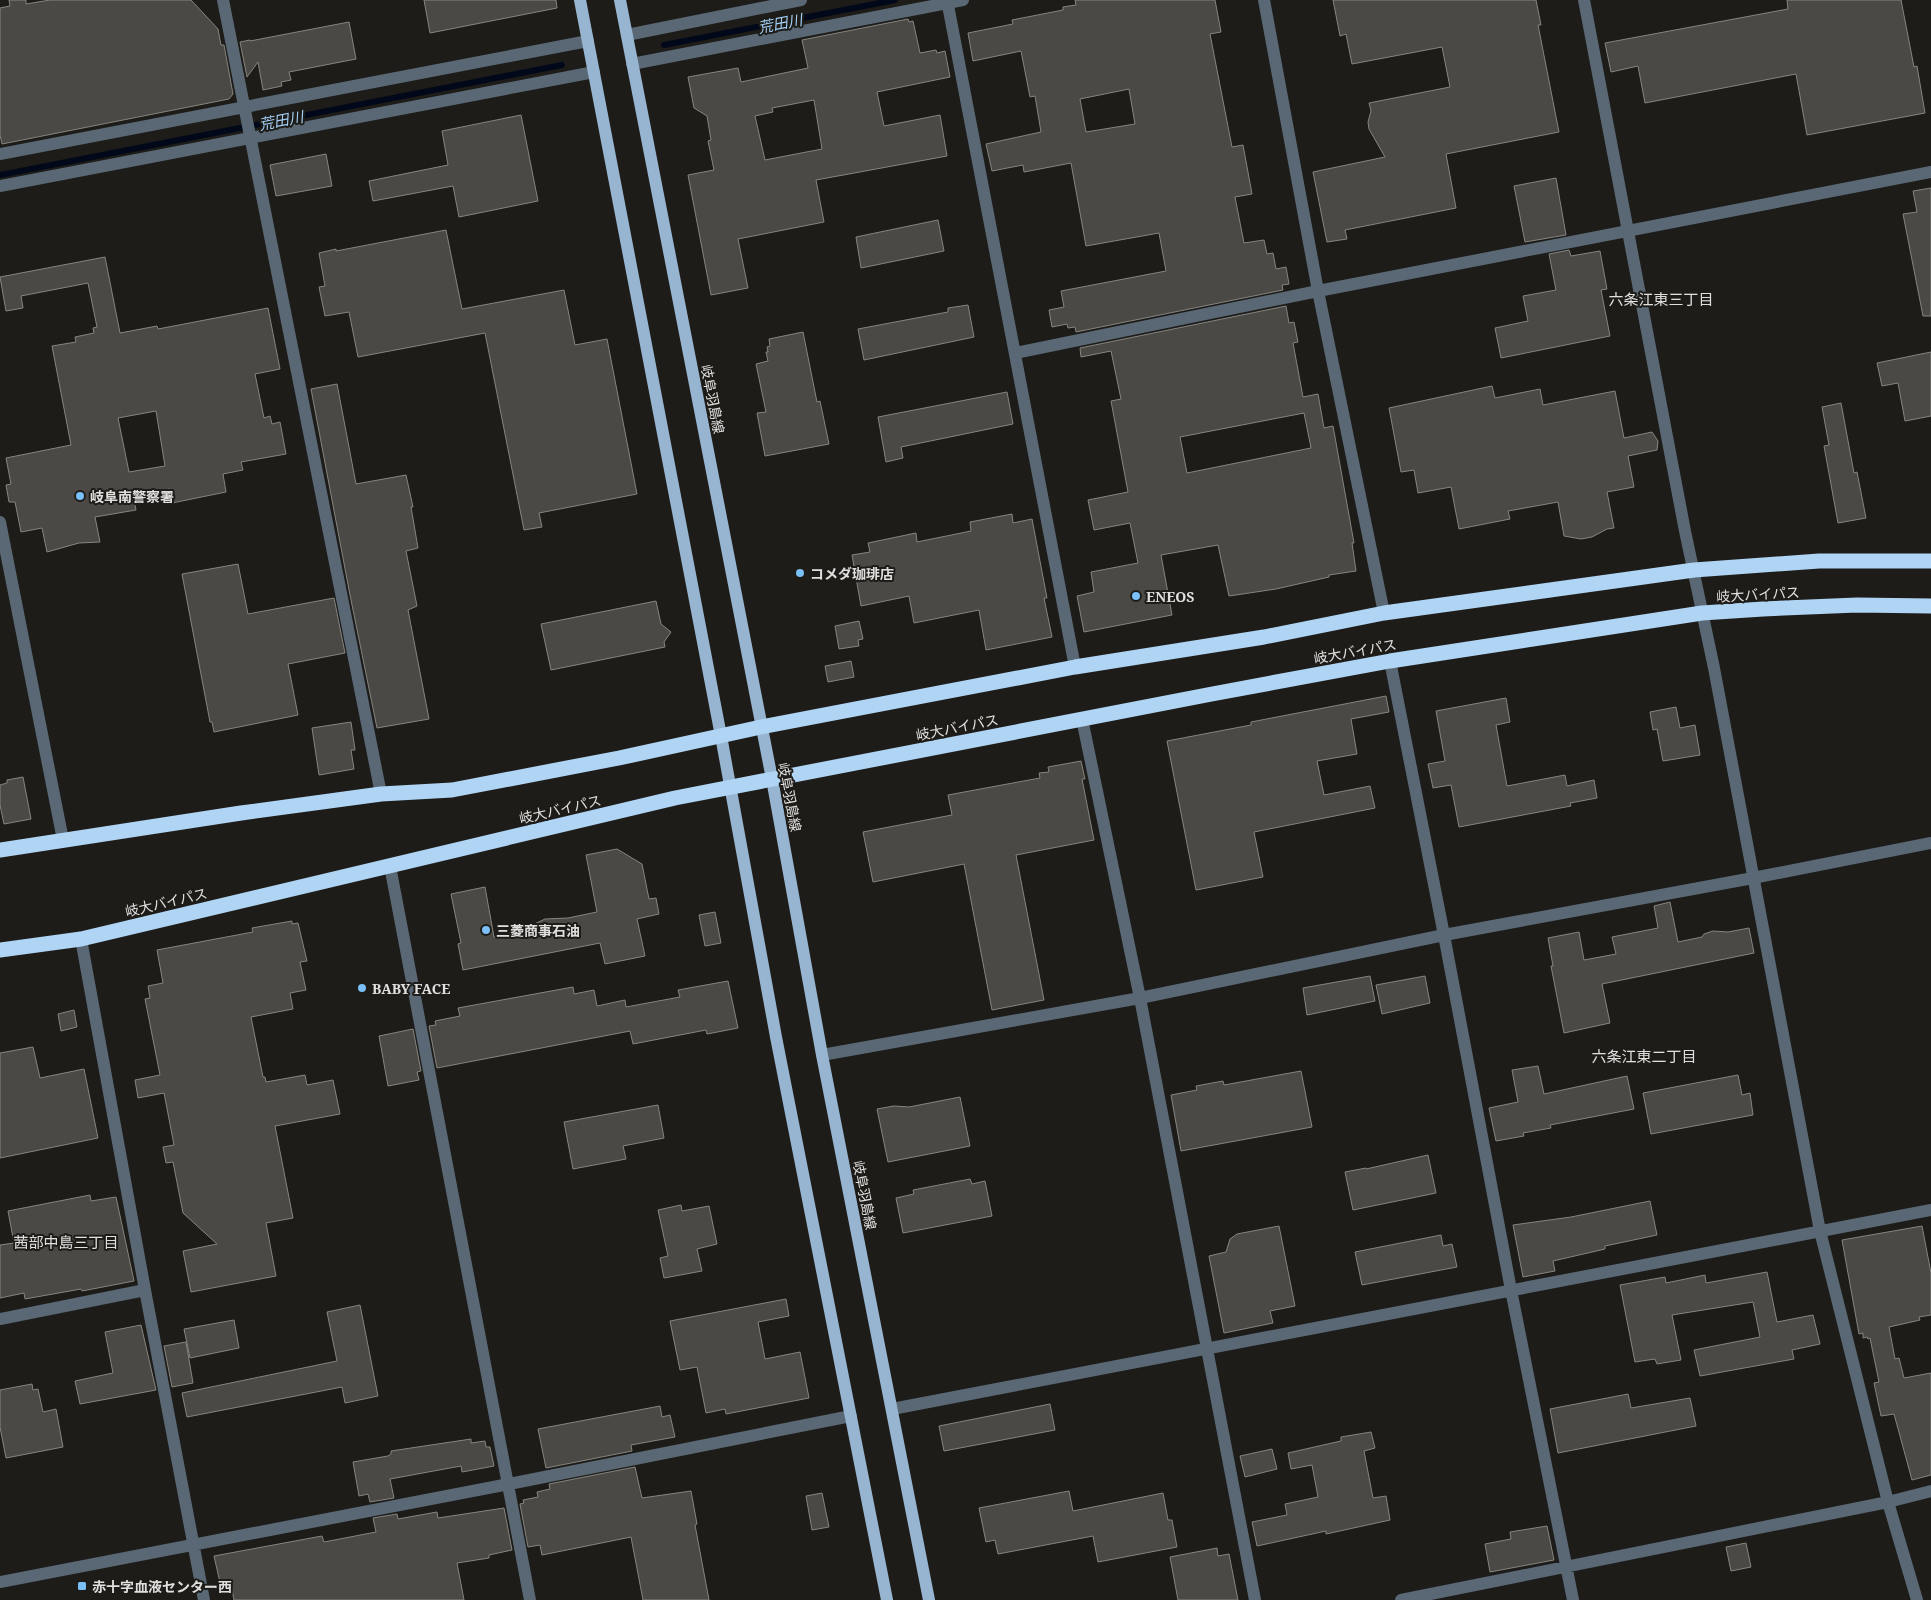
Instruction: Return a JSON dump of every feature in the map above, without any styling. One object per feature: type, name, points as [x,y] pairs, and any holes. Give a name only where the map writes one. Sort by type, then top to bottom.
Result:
[{"type":"highway","name":"岐大バイパス","points":[[0,850],[381,794],[452,790],[1075,667],[1264,637],[1384,613],[1694,570],[1819,561],[1931,561]]},
{"type":"highway","name":"岐大バイパス","points":[[0,950],[81,939],[675,798],[1390,661],[1702,614],[1763,609],[1931,606]]},
{"type":"main road","points":[[580,0],[721,736],[778,1047],[887,1600]]},
{"type":"main road","name":"岐阜羽島線","points":[[620,0],[772,779],[822,1056],[929,1600]]},
{"type":"street","points":[[223,0],[381,794]]},
{"type":"street","points":[[627,35],[801,0]]},
{"type":"street","points":[[632,64],[948,1],[963,0]]},
{"type":"street","points":[[1264,0],[1318,291],[1384,613]]},
{"type":"street","points":[[1584,0],[1820,1231],[1888,1502],[1917,1600]]},
{"type":"street","points":[[948,1],[1075,667]]},
{"type":"street","points":[[0,154],[244,111],[588,41]]},
{"type":"street","points":[[0,186],[249,135],[594,72]]},
{"type":"street","points":[[1015,353],[1318,291],[1931,172]]},
{"type":"street","points":[[1,528],[63,840]]},
{"type":"street","points":[[1390,661],[1511,1290],[1573,1600]]},
{"type":"street","points":[[1082,719],[1140,998],[1255,1600]]},
{"type":"street","points":[[822,1056],[1140,998],[1444,935],[1931,843]]},
{"type":"street","points":[[390,866],[530,1600]]},
{"type":"street","points":[[81,939],[204,1600]]},
{"type":"street","points":[[892,1409],[1931,1210]]},
{"type":"street","points":[[0,1319],[145,1290]]},
{"type":"street","points":[[0,1582],[851,1416]]},
{"type":"street","points":[[1401,1600],[1888,1502],[1931,1490]]},
{"type":"building","points":[[9,0],[26,0],[26,4],[50,0],[191,0],[218,29],[221,45],[224,45],[233,94],[229,99],[2,144],[0,135],[0,8],[10,6]]},
{"type":"building","points":[[424,0],[556,0],[557,8],[430,33]]},
{"type":"building","points":[[1075,0],[1215,0],[1221,32],[1210,34],[1232,147],[1243,145],[1252,194],[1235,197],[1244,243],[1264,240],[1267,254],[1273,253],[1276,269],[1286,267],[1289,284],[1282,285],[1283,290],[1076,332],[1075,327],[1068,328],[1067,324],[1052,327],[1049,310],[1064,307],[1061,291],[1166,271],[1159,233],[1086,246],[1071,163],[1024,172],[1023,165],[992,171],[986,144],[1041,132],[1035,96],[1030,97],[1021,51],[973,61],[968,33],[1013,24],[1012,20],[1063,10],[1063,7],[1076,5]],"holes":[[[1129,89],[1135,124],[1086,132],[1080,99]]]},
{"type":"building","points":[[1333,0],[1536,0],[1541,25],[1538,25],[1559,132],[1446,154],[1456,208],[1345,230],[1347,239],[1327,242],[1313,172],[1385,157],[1369,129],[1368,122],[1371,111],[1369,103],[1450,87],[1442,47],[1352,64],[1346,34],[1340,36]]},
{"type":"building","points":[[1787,0],[1901,0],[1914,67],[1917,66],[1925,113],[1807,135],[1796,74],[1645,103],[1638,66],[1611,72],[1605,43],[1788,9]]},
{"type":"building","points":[[908,19],[909,22],[913,21],[920,53],[936,50],[937,53],[945,51],[950,77],[877,92],[884,126],[940,115],[947,156],[816,180],[824,222],[738,239],[748,288],[711,295],[688,175],[714,170],[708,141],[711,140],[707,116],[694,108],[688,77],[738,68],[741,82],[808,68],[802,40]],"holes":[[[814,100],[822,149],[765,160],[755,116],[773,112],[772,108]]]},
{"type":"building","points":[[349,22],[356,59],[289,72],[291,80],[281,82],[282,86],[263,90],[258,62],[247,77],[240,42]]},
{"type":"building","points":[[521,115],[538,201],[459,217],[453,186],[373,201],[369,181],[448,165],[442,131]]},
{"type":"building","points":[[326,154],[332,186],[276,196],[270,165]]},
{"type":"building","points":[[1556,178],[1566,235],[1525,242],[1514,186]]},
{"type":"building","points":[[1931,188],[1931,316],[1923,316],[1903,214],[1917,212],[1913,191]]},
{"type":"building","points":[[938,220],[944,251],[861,268],[856,237]]},
{"type":"building","points":[[446,230],[462,309],[564,290],[575,345],[607,339],[637,494],[539,513],[542,527],[524,530],[485,333],[358,357],[349,312],[325,316],[319,287],[325,286],[319,253]]},
{"type":"building","points":[[1569,250],[1571,256],[1600,251],[1607,289],[1601,290],[1610,336],[1501,358],[1495,328],[1528,321],[1523,296],[1556,290],[1549,254]]},
{"type":"building","points":[[105,257],[120,333],[157,326],[158,329],[268,308],[280,369],[255,374],[264,418],[270,416],[272,424],[280,422],[286,454],[241,462],[243,470],[223,474],[226,492],[172,503],[170,489],[133,496],[136,510],[95,517],[100,542],[79,543],[47,552],[42,528],[21,532],[15,502],[9,502],[6,485],[11,484],[6,458],[71,445],[52,346],[76,342],[75,337],[94,333],[93,328],[97,327],[88,283],[21,296],[23,308],[6,311],[0,277]],"holes":[[[156,411],[165,466],[129,472],[118,418]]]},
{"type":"building","points":[[968,305],[974,337],[864,360],[858,329],[948,312],[948,308]]},
{"type":"building","points":[[1286,306],[1289,323],[1294,322],[1298,342],[1293,343],[1303,397],[1318,394],[1324,428],[1333,426],[1354,543],[1352,543],[1356,571],[1329,575],[1329,577],[1276,589],[1229,596],[1218,545],[1161,555],[1172,615],[1084,632],[1077,596],[1094,592],[1091,572],[1138,563],[1130,523],[1094,530],[1088,500],[1128,492],[1111,401],[1121,399],[1111,351],[1081,357],[1080,348]],"holes":[[[1304,413],[1311,448],[1187,473],[1180,437]]]},
{"type":"building","points":[[803,332],[817,402],[820,401],[829,444],[765,456],[757,413],[766,412],[756,364],[768,361],[766,352],[768,352],[767,347],[770,346],[769,339]]},
{"type":"building","points":[[1931,352],[1931,416],[1905,421],[1898,383],[1882,386],[1877,363]]},
{"type":"building","points":[[337,384],[356,484],[406,475],[413,507],[411,507],[418,548],[406,551],[417,606],[408,610],[429,719],[377,728],[311,389]]},
{"type":"building","points":[[1492,386],[1495,398],[1540,389],[1543,405],[1615,391],[1624,438],[1652,432],[1658,441],[1657,450],[1628,456],[1634,487],[1607,492],[1614,528],[1607,529],[1592,537],[1581,539],[1564,536],[1558,502],[1508,511],[1510,519],[1459,529],[1451,487],[1418,493],[1414,470],[1401,472],[1389,408]]},
{"type":"building","points":[[1007,392],[1013,424],[901,447],[903,458],[886,462],[878,417]]},
{"type":"building","points":[[1841,403],[1854,473],[1857,472],[1866,518],[1838,523],[1824,446],[1829,445],[1822,407]]},
{"type":"building","points":[[1012,514],[1013,523],[1032,519],[1047,598],[1044,598],[1052,637],[986,650],[979,610],[914,623],[909,596],[861,606],[852,555],[870,552],[868,543],[916,533],[917,542],[971,531],[970,522]]},
{"type":"building","points":[[238,564],[248,614],[334,598],[345,653],[288,664],[298,715],[214,732],[212,722],[210,722],[182,574]]},
{"type":"building","points":[[656,601],[661,624],[671,632],[664,642],[665,647],[551,670],[541,624]]},
{"type":"building","points":[[859,621],[863,639],[858,640],[859,646],[839,649],[835,626]]},
{"type":"building","points":[[851,661],[854,677],[828,682],[825,666]]},
{"type":"building","points":[[1386,696],[1389,712],[1351,719],[1357,754],[1317,761],[1324,795],[1370,786],[1375,808],[1254,832],[1263,877],[1196,890],[1167,741],[1251,725],[1251,722]]},
{"type":"building","points":[[1506,698],[1510,722],[1496,725],[1507,786],[1565,775],[1567,786],[1594,780],[1597,798],[1570,803],[1571,806],[1459,827],[1451,785],[1433,788],[1428,764],[1445,761],[1436,711]]},
{"type":"building","points":[[1676,707],[1680,728],[1695,725],[1700,755],[1663,761],[1657,729],[1653,730],[1650,712]]},
{"type":"building","points":[[351,722],[355,750],[351,750],[354,769],[319,775],[312,728]]},
{"type":"building","points":[[1081,761],[1085,779],[1082,779],[1094,840],[1016,855],[1044,1000],[992,1010],[964,864],[873,882],[863,832],[952,815],[948,795],[1040,778],[1039,773],[1049,772],[1048,767]]},
{"type":"building","points":[[23,777],[31,819],[4,824],[0,805],[0,785],[7,783],[7,780]]},
{"type":"building","points":[[617,849],[642,864],[649,899],[656,898],[659,914],[637,919],[645,956],[605,964],[600,943],[463,970],[458,944],[461,943],[451,894],[485,887],[494,937],[528,930],[528,927],[545,919],[568,918],[597,912],[586,855]]},
{"type":"building","points":[[1670,902],[1678,942],[1702,937],[1704,934],[1713,931],[1728,932],[1749,928],[1754,953],[1602,984],[1610,1023],[1564,1033],[1551,966],[1553,966],[1548,938],[1579,932],[1584,960],[1616,954],[1612,937],[1658,928],[1654,906]]},
{"type":"building","points":[[715,912],[721,943],[705,946],[699,915]]},
{"type":"building","points":[[292,921],[292,924],[298,923],[307,961],[300,962],[306,990],[290,993],[293,1009],[251,1017],[263,1077],[265,1077],[266,1082],[305,1075],[307,1085],[333,1080],[340,1114],[275,1126],[293,1218],[266,1223],[276,1276],[191,1292],[183,1251],[217,1244],[183,1213],[173,1162],[166,1163],[163,1147],[174,1145],[164,1093],[138,1098],[135,1080],[160,1075],[145,999],[150,998],[148,986],[163,983],[157,950],[253,932],[252,928]]},
{"type":"building","points":[[1370,976],[1375,1001],[1307,1015],[1303,988]]},
{"type":"building","points":[[1425,976],[1430,1003],[1382,1014],[1376,985]]},
{"type":"building","points":[[728,981],[738,1028],[707,1034],[706,1030],[633,1044],[630,1031],[437,1068],[429,1026],[436,1025],[435,1021],[460,1016],[458,1008],[573,987],[574,994],[594,990],[597,1006],[625,1000],[626,1007],[680,997],[678,990]]},
{"type":"building","points":[[74,1010],[77,1027],[61,1031],[58,1014]]},
{"type":"building","points":[[413,1029],[421,1071],[417,1072],[419,1080],[388,1086],[379,1036]]},
{"type":"building","points":[[33,1047],[40,1078],[84,1069],[98,1138],[0,1158],[0,1053]]},
{"type":"building","points":[[1538,1066],[1544,1094],[1627,1076],[1634,1109],[1550,1125],[1551,1128],[1523,1133],[1524,1136],[1496,1141],[1489,1108],[1518,1102],[1512,1070]]},
{"type":"building","points":[[1301,1071],[1312,1127],[1181,1151],[1171,1095],[1197,1090],[1196,1086],[1223,1081],[1224,1085]]},
{"type":"building","points":[[1738,1075],[1742,1095],[1750,1093],[1753,1115],[1651,1134],[1643,1093]]},
{"type":"building","points":[[960,1097],[970,1146],[888,1162],[877,1109],[894,1106],[909,1107]]},
{"type":"building","points":[[658,1105],[664,1138],[623,1146],[626,1159],[573,1169],[564,1122]]},
{"type":"building","points":[[1428,1155],[1436,1193],[1353,1210],[1345,1172]]},
{"type":"building","points":[[970,1179],[972,1184],[985,1181],[992,1216],[903,1233],[896,1198],[914,1194],[913,1190]]},
{"type":"building","points":[[90,1195],[91,1201],[116,1197],[134,1281],[25,1299],[24,1293],[0,1298],[0,1245],[14,1243],[8,1211]]},
{"type":"building","points":[[1650,1201],[1657,1235],[1605,1246],[1605,1249],[1553,1261],[1555,1271],[1523,1277],[1513,1225],[1571,1217]]},
{"type":"building","points":[[681,1205],[682,1211],[709,1206],[717,1244],[697,1249],[702,1271],[664,1278],[660,1258],[668,1256],[658,1210]]},
{"type":"building","points":[[1279,1226],[1295,1306],[1270,1311],[1273,1323],[1224,1333],[1209,1256],[1226,1252],[1230,1239],[1237,1234]]},
{"type":"building","points":[[1922,1226],[1931,1273],[1931,1315],[1919,1317],[1920,1320],[1889,1327],[1895,1359],[1899,1358],[1904,1378],[1931,1373],[1931,1475],[1912,1480],[1894,1414],[1881,1416],[1874,1383],[1879,1382],[1870,1338],[1863,1338],[1863,1333],[1859,1334],[1842,1240]]},
{"type":"building","points":[[1441,1235],[1443,1246],[1452,1244],[1457,1267],[1362,1285],[1355,1252]]},
{"type":"building","points":[[1767,1272],[1777,1322],[1813,1315],[1820,1344],[1792,1350],[1794,1359],[1700,1376],[1694,1350],[1760,1337],[1753,1302],[1672,1315],[1681,1360],[1657,1364],[1655,1359],[1635,1362],[1620,1285],[1665,1277],[1666,1283],[1705,1275],[1706,1283]]},
{"type":"building","points":[[786,1299],[789,1316],[758,1322],[765,1359],[800,1352],[809,1398],[726,1414],[725,1409],[706,1413],[697,1367],[680,1370],[670,1321]]},
{"type":"building","points":[[360,1305],[378,1396],[345,1403],[342,1387],[187,1417],[182,1393],[337,1361],[327,1312]]},
{"type":"building","points":[[234,1320],[239,1348],[190,1358],[184,1329]]},
{"type":"building","points":[[141,1325],[156,1390],[80,1404],[75,1381],[113,1373],[105,1332]]},
{"type":"building","points":[[186,1342],[193,1383],[172,1387],[164,1346]]},
{"type":"building","points":[[32,1384],[33,1390],[38,1389],[43,1412],[56,1409],[63,1447],[6,1458],[0,1427],[0,1390]]},
{"type":"building","points":[[1628,1394],[1631,1408],[1690,1398],[1696,1426],[1558,1453],[1550,1409]]},
{"type":"building","points":[[1050,1404],[1055,1430],[944,1451],[939,1426]]},
{"type":"building","points":[[660,1406],[662,1417],[670,1415],[675,1437],[631,1445],[632,1451],[546,1468],[538,1429]]},
{"type":"building","points":[[1371,1432],[1375,1448],[1364,1451],[1373,1498],[1386,1496],[1390,1520],[1257,1546],[1252,1522],[1287,1515],[1285,1504],[1318,1497],[1312,1465],[1291,1469],[1288,1453],[1341,1441],[1341,1437]]},
{"type":"building","points":[[471,1439],[471,1443],[485,1441],[486,1447],[490,1447],[494,1466],[462,1472],[461,1466],[390,1479],[394,1498],[370,1502],[368,1494],[359,1496],[353,1462],[388,1456],[391,1454],[391,1451]]},
{"type":"building","points":[[1272,1449],[1277,1469],[1245,1477],[1240,1456]]},
{"type":"building","points":[[635,1467],[642,1498],[691,1491],[697,1524],[695,1525],[709,1600],[643,1600],[631,1537],[542,1555],[540,1545],[528,1547],[520,1504],[524,1503],[523,1500],[538,1497],[537,1492],[550,1489],[549,1484]]},
{"type":"building","points":[[1069,1491],[1073,1511],[1163,1493],[1168,1520],[1172,1520],[1177,1547],[1098,1562],[1093,1536],[998,1554],[995,1540],[986,1542],[979,1508]]},
{"type":"building","points":[[822,1493],[829,1527],[812,1530],[806,1496]]},
{"type":"building","points":[[504,1508],[512,1550],[489,1555],[489,1558],[457,1563],[464,1600],[234,1600],[231,1585],[221,1587],[214,1556],[322,1536],[324,1542],[376,1532],[373,1518],[397,1514],[398,1519],[437,1512],[438,1518]]},
{"type":"building","points":[[1547,1526],[1554,1560],[1490,1572],[1485,1544],[1511,1539],[1510,1532]]},
{"type":"building","points":[[1746,1543],[1751,1567],[1731,1571],[1726,1547]]},
{"type":"building","points":[[1217,1548],[1218,1556],[1229,1554],[1238,1600],[1178,1600],[1170,1557]]},
{"type":"waterway","name":"荒田川","points":[[664,45],[895,0]]},
{"type":"waterway","name":"荒田川","points":[[0,175],[562,65]]},
{"type":"place","name":"岐阜南警察署","points":[[80,496]]},
{"type":"place","name":"コメダ珈琲店","points":[[800,573]]},
{"type":"place","name":"ENEOS","points":[[1136,596]]},
{"type":"place","name":"三菱商事石油","points":[[486,930]]},
{"type":"place","name":"BABY FACE","points":[[362,988]]},
{"type":"place","name":"赤十字血液センター西","points":[[82,1586]]},
{"type":"district","name":"六条江東三丁目","points":[[1661,299]]},
{"type":"district","name":"六条江東二丁目","points":[[1644,1056]]},
{"type":"district","name":"茜部中島三丁目","points":[[66,1242]]}]
